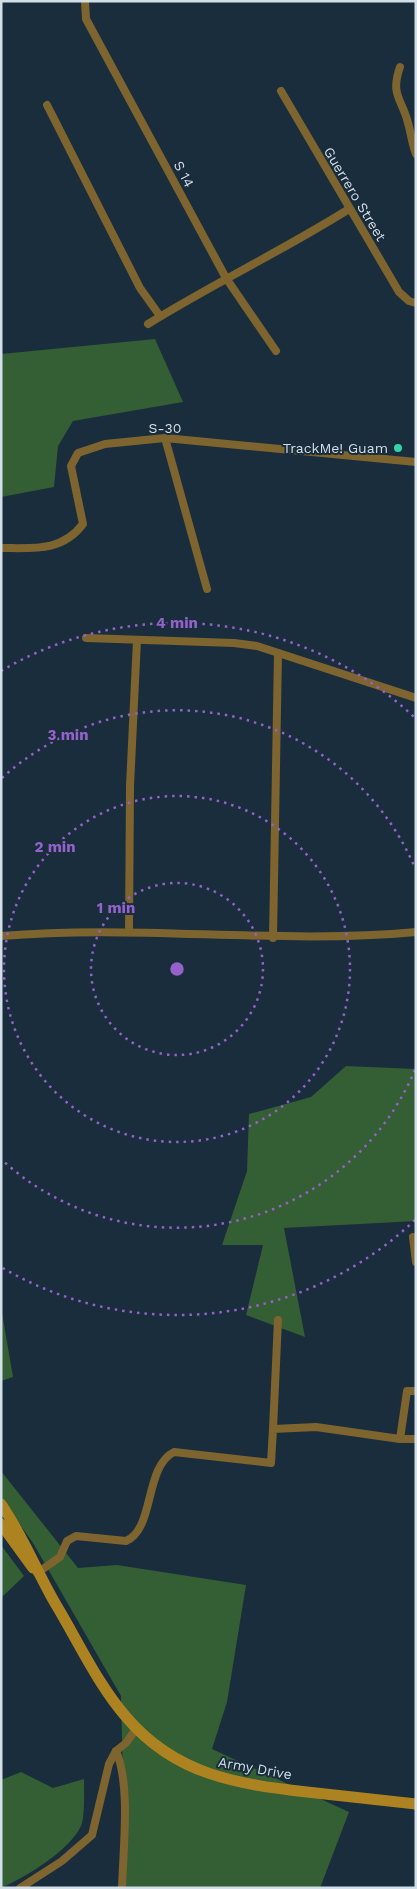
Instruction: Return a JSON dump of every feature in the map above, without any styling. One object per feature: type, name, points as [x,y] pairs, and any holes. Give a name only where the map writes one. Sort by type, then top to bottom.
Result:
[{"type":"main road","points":[[1,1494],[17,1540]]},
{"type":"main road","name":"Army Drive","points":[[1,1504],[17,1540],[110,1696],[136,1729],[159,1747],[185,1764],[228,1780],[264,1787],[416,1804]]},
{"type":"main road","name":"Army Drive","points":[[1,1524],[17,1540]]},
{"type":"main road","points":[[1,1529],[17,1540]]},
{"type":"street","name":"S 14","points":[[85,1],[86,20],[226,278],[276,351]]},
{"type":"street","points":[[400,66],[396,79],[398,100],[408,122],[416,154]]},
{"type":"street","name":"Guerrero Street","points":[[281,91],[399,292],[409,301],[416,303]]},
{"type":"street","points":[[47,105],[140,288],[160,316]]},
{"type":"street","points":[[148,324],[226,278],[302,238],[349,209]]},
{"type":"street","points":[[165,438],[208,589]]},
{"type":"street","name":"S-30","points":[[1,548],[45,547],[73,536],[83,524],[71,466],[78,454],[105,444],[165,438],[416,462]]},
{"type":"street","points":[[86,638],[234,643],[257,646],[416,698]]},
{"type":"street","points":[[129,930],[130,786],[137,640]]},
{"type":"street","points":[[273,938],[278,653]]},
{"type":"street","points":[[1,936],[129,930],[273,938],[416,932]]},
{"type":"street","points":[[413,1237],[416,1262]]},
{"type":"street","points":[[38,1573],[60,1557],[67,1541],[76,1536],[126,1542],[132,1539],[140,1525],[157,1474],[169,1454],[174,1452],[271,1463],[278,1320]]},
{"type":"street","points":[[400,1439],[407,1391],[416,1391]]},
{"type":"street","points":[[274,1429],[316,1427],[400,1439],[416,1439]]},
{"type":"street","points":[[20,1888],[62,1861],[92,1835],[109,1764],[116,1751],[126,1743],[136,1729]]},
{"type":"street","points":[[116,1751],[122,1764],[124,1794],[122,1888]]},
{"type":"green space","points":[[155,339],[183,402],[73,421],[58,446],[54,487],[1,497],[1,354]]},
{"type":"green space","points":[[346,1066],[416,1069],[416,1221],[284,1228],[305,1337],[246,1315],[263,1245],[222,1245],[247,1171],[249,1114],[311,1097]]},
{"type":"green space","points":[[1,1307],[13,1377],[1,1381]]},
{"type":"green space","points":[[1,1471],[78,1568],[117,1565],[246,1585],[227,1702],[212,1749],[349,1812],[320,1888],[122,1888],[124,1823],[121,1696],[33,1543],[1,1498]]},
{"type":"green space","points":[[1,1545],[24,1576],[1,1598]]},
{"type":"green space","points":[[21,1772],[53,1788],[84,1779],[82,1822],[75,1835],[57,1854],[34,1870],[1,1888],[1,1780]]},
{"type":"place","name":"TrackMe! Guam","points":[[398,448]]}]
